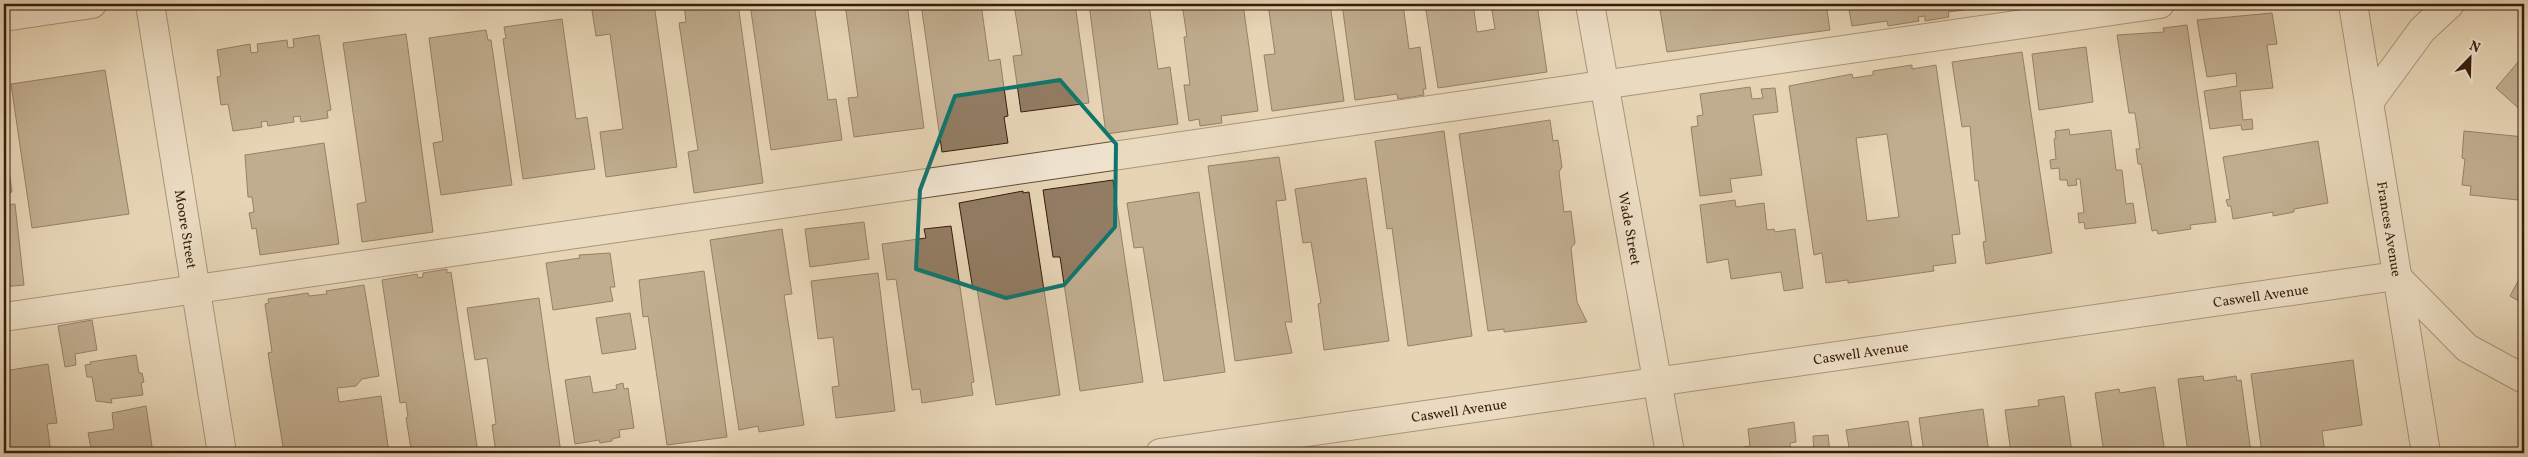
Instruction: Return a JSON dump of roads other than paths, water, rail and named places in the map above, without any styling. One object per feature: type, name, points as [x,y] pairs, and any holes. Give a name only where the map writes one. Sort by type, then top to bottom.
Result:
[{"type":"street","points":[[4,16],[92,4]]},
{"type":"street","name":"Moore Street","points":[[150,4],[222,453]]},
{"type":"street","name":"Wade Street","points":[[1590,4],[1670,453]]},
{"type":"street","points":[[4,317],[2160,4]]},
{"type":"street","name":"Frances Avenue","points":[[2353,4],[2426,453]]},
{"type":"street","points":[[2370,101],[2422,30],[2450,4]]},
{"type":"street","points":[[2396,276],[2467,348],[2524,379]]},
{"type":"street","name":"Caswell Avenue","points":[[1160,453],[2396,276]]}]
